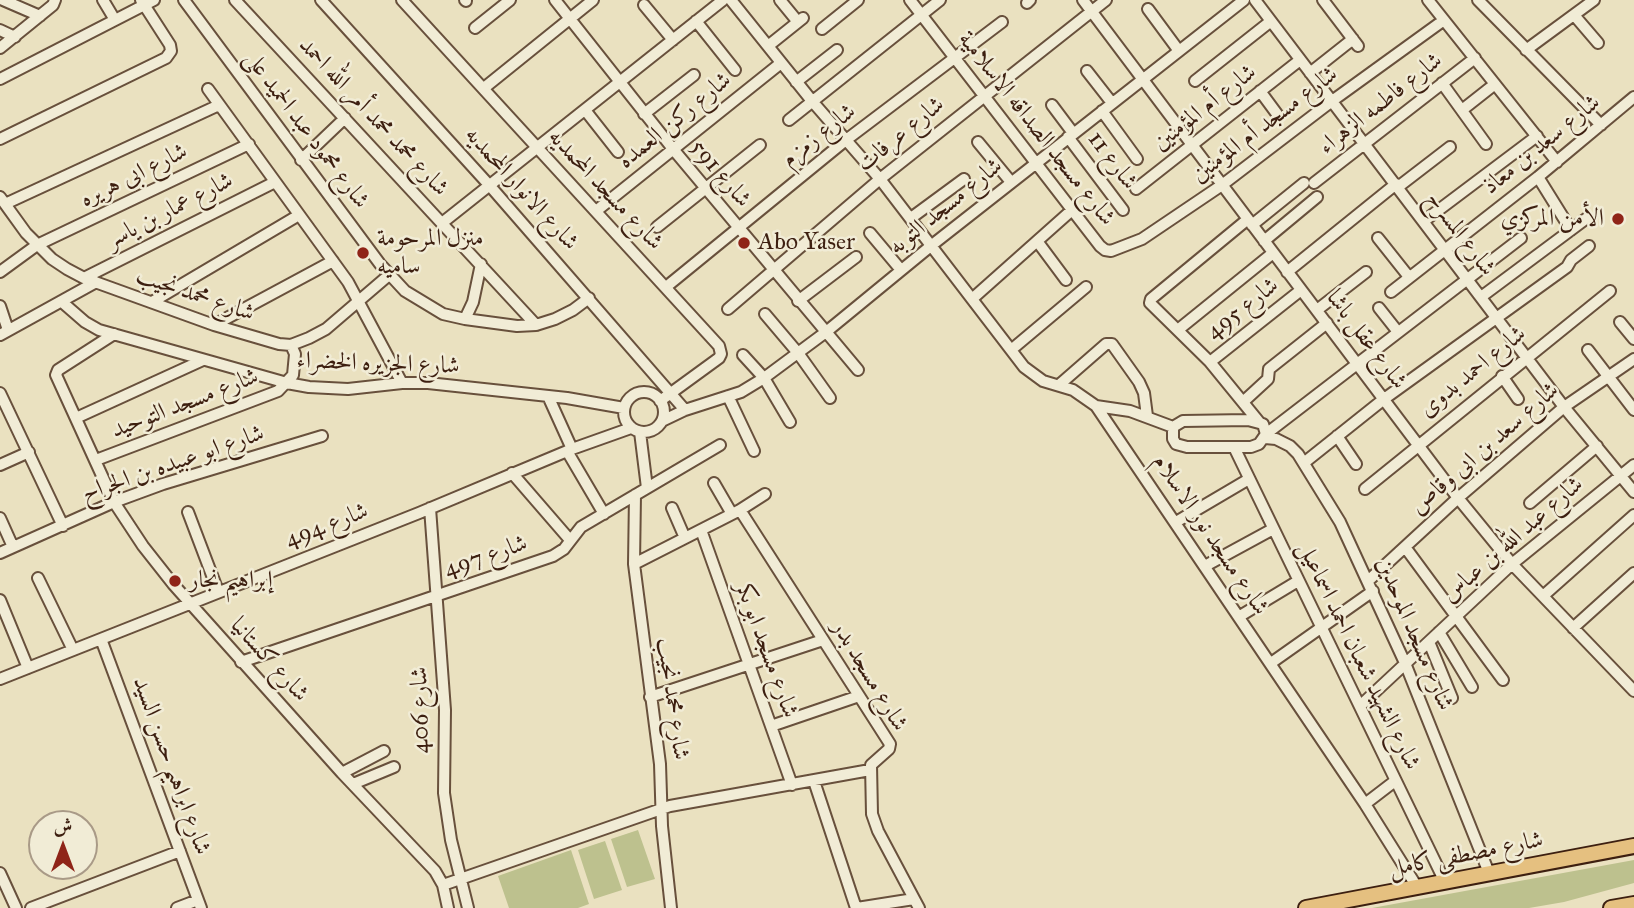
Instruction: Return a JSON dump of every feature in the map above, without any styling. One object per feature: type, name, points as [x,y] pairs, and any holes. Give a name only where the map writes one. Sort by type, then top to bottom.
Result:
[{"type":"main road","name":"شارع مصطفى كامل","points":[[1318,907],[1634,846]]},
{"type":"main road","points":[[1611,908],[1634,904]]},
{"type":"street","points":[[3,0],[40,16]]},
{"type":"street","points":[[0,48],[53,5],[55,0]]},
{"type":"street","points":[[103,0],[115,20]]},
{"type":"street","name":"شارع محمود عبد الحميد على","points":[[184,0],[301,160],[389,275],[405,290],[443,314],[464,320],[517,326],[536,325],[555,319],[589,298]]},
{"type":"street","name":"شارع محمد محمد أمر الله احمد","points":[[235,0],[536,325]]},
{"type":"street","points":[[325,4],[339,0]]},
{"type":"street","name":"شارع مسجد المحمديه","points":[[402,0],[721,350],[719,358],[660,401]]},
{"type":"street","points":[[475,28],[510,0]]},
{"type":"street","name":"شارع 591","points":[[555,0],[705,189],[858,370]]},
{"type":"street","points":[[484,88],[593,0]]},
{"type":"street","points":[[442,223],[723,0]]},
{"type":"street","name":"شارع مسجد نور الاسلام","points":[[731,0],[796,82],[880,179],[1033,376],[1079,393],[1096,406],[1240,616],[1417,887]]},
{"type":"street","points":[[768,46],[800,20],[780,0]]},
{"type":"street","points":[[822,29],[858,0]]},
{"type":"street","name":"شارع مسجد الصداقه الاسلامية","points":[[910,0],[1105,250]]},
{"type":"street","points":[[789,120],[940,0]]},
{"type":"street","name":"شارع عقل باشا","points":[[1083,0],[1458,498],[1512,564],[1634,691]]},
{"type":"street","name":"شارع عرفات","points":[[728,309],[880,179],[1106,0]]},
{"type":"street","name":"شارع مسجد التوبه","points":[[662,421],[685,410],[728,397],[764,378],[826,332],[1011,182],[1244,0]]},
{"type":"street","name":"شارع المسرح","points":[[1255,0],[1525,357],[1634,492]]},
{"type":"street","points":[[1310,73],[1355,42],[1322,0]]},
{"type":"street","points":[[1428,0],[1557,162]]},
{"type":"street","points":[[1478,0],[1601,125]]},
{"type":"street","points":[[1526,50],[1594,0]]},
{"type":"street","points":[[0,79],[146,2],[170,45],[168,56],[0,139]]},
{"type":"street","name":"شارع الانوار المحمديه","points":[[325,4],[490,186],[685,410]]},
{"type":"street","points":[[644,5],[673,40]]},
{"type":"street","points":[[1148,9],[1179,51]]},
{"type":"street","points":[[1574,15],[1598,43]]},
{"type":"street","name":"شارع مسجد أم المؤمنين","points":[[1105,250],[1121,249],[1142,239],[1222,185],[1444,20]]},
{"type":"street","points":[[696,21],[735,70]]},
{"type":"street","points":[[1195,81],[1271,21]]},
{"type":"street","name":"شارع زمزم","points":[[666,287],[846,140],[1002,22]]},
{"type":"street","points":[[0,30],[15,37]]},
{"type":"street","points":[[796,82],[837,50]]},
{"type":"street","name":"شارع فاطمه الزهراء","points":[[1179,329],[1151,305],[1151,299],[1250,222],[1364,143],[1475,58]]},
{"type":"street","name":"شارع أم المؤمنين","points":[[1136,189],[1300,60]]},
{"type":"street","name":"شارع ركن العمده","points":[[596,211],[781,63]]},
{"type":"street","points":[[1087,71],[1112,103]]},
{"type":"street","points":[[644,114],[694,75]]},
{"type":"street","points":[[1442,83],[1486,144]]},
{"type":"street","points":[[1462,110],[1495,84]]},
{"type":"street","points":[[208,89],[360,300],[402,383]]},
{"type":"street","points":[[1260,91],[1277,114]]},
{"type":"street","name":"شارع سعد بن معاذ","points":[[1391,292],[1557,162],[1634,97]]},
{"type":"street","points":[[2,201],[219,105]]},
{"type":"street","name":"شارع 11","points":[[1052,105],[1122,211]]},
{"type":"street","points":[[585,110],[618,152]]},
{"type":"street","points":[[1102,111],[1137,159]]},
{"type":"street","points":[[301,160],[345,118]]},
{"type":"street","points":[[1424,221],[1537,136]]},
{"type":"street","points":[[978,142],[1011,182]]},
{"type":"street","name":"شارع ابى هريره","points":[[0,272],[37,245],[248,144]]},
{"type":"street","points":[[657,227],[760,145]]},
{"type":"street","points":[[1287,272],[1450,147]]},
{"type":"street","points":[[1538,177],[1571,230]]},
{"type":"street","points":[[911,218],[964,179]]},
{"type":"street","name":"شارع عمار بن ياسر","points":[[84,278],[275,182]]},
{"type":"street","points":[[1264,241],[1317,197]]},
{"type":"street","name":"شارع محمد نجيب","points":[[2,201],[37,245],[52,259],[84,278],[214,325],[267,342],[291,345]]},
{"type":"street","points":[[972,299],[1072,210]]},
{"type":"street","points":[[152,302],[299,215]]},
{"type":"street","points":[[1481,297],[1587,218]]},
{"type":"street","points":[[870,233],[901,270]]},
{"type":"street","points":[[1378,238],[1409,277]]},
{"type":"street","points":[[1259,422],[1183,421],[1173,428],[1172,439],[1182,446],[1251,447],[1259,444],[1358,363],[1521,238]]},
{"type":"street","points":[[1037,241],[1066,280]]},
{"type":"street","points":[[1555,242],[1570,261]]},
{"type":"street","points":[[1305,462],[1384,399],[1567,267],[1570,261],[1589,246]]},
{"type":"street","points":[[1266,436],[1263,424],[1179,329],[1273,253]]},
{"type":"street","points":[[799,301],[856,257]]},
{"type":"street","points":[[214,325],[332,261]]},
{"type":"street","points":[[464,320],[473,302],[481,264]]},
{"type":"street","points":[[1317,310],[1366,272]]},
{"type":"street","points":[[291,345],[326,329],[389,275]]},
{"type":"street","points":[[0,306],[4,333],[96,282]]},
{"type":"street","points":[[1011,350],[1086,287]]},
{"type":"street","name":"شارع 495","points":[[1210,362],[1301,290]]},
{"type":"street","name":"شارع احمد بدوى","points":[[1365,489],[1610,290]]},
{"type":"street","name":"شارع الجزيره الخضراء","points":[[62,302],[85,322],[114,334],[287,383],[348,389],[428,383],[548,396],[624,408]]},
{"type":"street","points":[[1379,308],[1398,332]]},
{"type":"street","points":[[765,314],[798,353],[830,398]]},
{"type":"street","points":[[1620,322],[1634,339]]},
{"type":"street","points":[[1242,402],[1268,379],[1269,369],[1327,323]]},
{"type":"street","name":"شارع كستانيا","points":[[114,334],[57,373],[114,502],[150,556],[241,662],[435,871],[443,885],[448,908]]},
{"type":"street","points":[[1059,385],[1109,343],[1112,344],[1139,382],[1144,393],[1147,416]]},
{"type":"street","name":"شارع مسجد التوحيد","points":[[96,460],[267,396],[287,383],[295,365],[291,345]]},
{"type":"street","points":[[1588,350],[1634,410]]},
{"type":"street","points":[[743,355],[764,378],[790,422]]},
{"type":"street","name":"شارع سعد بن ابى وقاص","points":[[1271,663],[1321,628],[1371,585],[1405,547],[1458,498],[1564,407],[1634,359]]},
{"type":"street","points":[[76,418],[203,360]]},
{"type":"street","points":[[1502,376],[1518,399]]},
{"type":"street","points":[[635,430],[655,429],[662,421],[664,414],[660,401],[653,394],[639,393],[628,400],[624,408],[624,416],[635,430],[647,488]]},
{"type":"street","points":[[0,394],[63,526]]},
{"type":"street","points":[[548,396],[569,450],[604,514]]},
{"type":"street","points":[[728,397],[754,451]]},
{"type":"street","points":[[1096,406],[1130,411],[1173,428]]},
{"type":"street","name":"شارع 494","points":[[0,679],[569,450],[635,430]]},
{"type":"street","name":"شارع ابو عبيده بن الجراح","points":[[0,552],[114,502],[191,475],[322,436]]},
{"type":"street","name":"شارع مسجد الموحدين","points":[[1266,436],[1290,446],[1305,462],[1340,522],[1405,663],[1489,873]]},
{"type":"street","points":[[1338,436],[1356,464]]},
{"type":"street","name":"شارع 497","points":[[241,662],[553,556],[564,550],[582,527],[720,445]]},
{"type":"street","points":[[1530,503],[1597,446]]},
{"type":"street","name":"شارع الشهيد شعبان احمد اسماعيل","points":[[1234,447],[1445,882]]},
{"type":"street","points":[[0,465],[29,452]]},
{"type":"street","name":"شارع عبد الله بن عباس","points":[[1360,706],[1512,564],[1634,465]]},
{"type":"street","points":[[512,473],[570,540]]},
{"type":"street","points":[[1176,522],[1249,479]]},
{"type":"street","name":"شارع مسجد بدر","points":[[714,483],[823,640],[891,745],[874,761],[870,770]]},
{"type":"street","points":[[634,564],[736,512],[765,494]]},
{"type":"street","name":"شارع محمد نجيب","points":[[635,495],[634,564],[660,764],[661,808],[671,908]]},
{"type":"street","name":"شارع 406","points":[[429,508],[444,701],[444,793],[451,840],[468,908]]},
{"type":"street","points":[[672,508],[685,538]]},
{"type":"street","points":[[188,512],[218,591]]},
{"type":"street","points":[[1543,596],[1634,515]]},
{"type":"street","points":[[0,518],[13,547]]},
{"type":"street","points":[[1206,566],[1273,528]]},
{"type":"street","name":"شارع مسجد ابو بكر","points":[[701,530],[793,785]]},
{"type":"street","points":[[1405,547],[1503,680]]},
{"type":"street","points":[[1573,628],[1634,573]]},
{"type":"street","points":[[38,578],[73,650]]},
{"type":"street","points":[[1240,616],[1298,581]]},
{"type":"street","points":[[0,600],[28,668]]},
{"type":"street","points":[[1439,632],[1472,687]]},
{"type":"street","name":"شارع ابراهيم حسن السيد","points":[[101,639],[200,904]]},
{"type":"street","points":[[650,697],[823,640]]},
{"type":"street","points":[[1429,642],[1452,698]]},
{"type":"street","points":[[771,726],[859,696]]},
{"type":"street","points":[[342,773],[384,751]]},
{"type":"street","points":[[353,784],[394,767]]},
{"type":"street","points":[[443,885],[661,808],[870,770],[871,805],[875,822],[917,903],[856,908],[814,781]]},
{"type":"street","points":[[1365,804],[1395,781]]},
{"type":"street","points":[[31,908],[180,851]]},
{"type":"street","points":[[0,873],[16,908]]},
{"type":"street","points":[[177,908],[200,904]]},
{"type":"green space","points":[[638,830],[655,879],[627,887],[611,839]]},
{"type":"green space","points":[[605,841],[622,890],[594,899],[578,850]]},
{"type":"green space","points":[[571,850],[589,904],[578,908],[509,908],[498,876]]},
{"type":"green space","points":[[1634,860],[1634,883],[1564,902],[1529,908],[1372,908]]},
{"type":"place","name":"الأمن المركزي","points":[[1618,219]]},
{"type":"place","name":"Abo Yaser","points":[[744,243]]},
{"type":"place","name":"منزل المرحومة ساميه","points":[[363,253]]},
{"type":"place","name":"إبراهيم نجار","points":[[175,581]]}]
